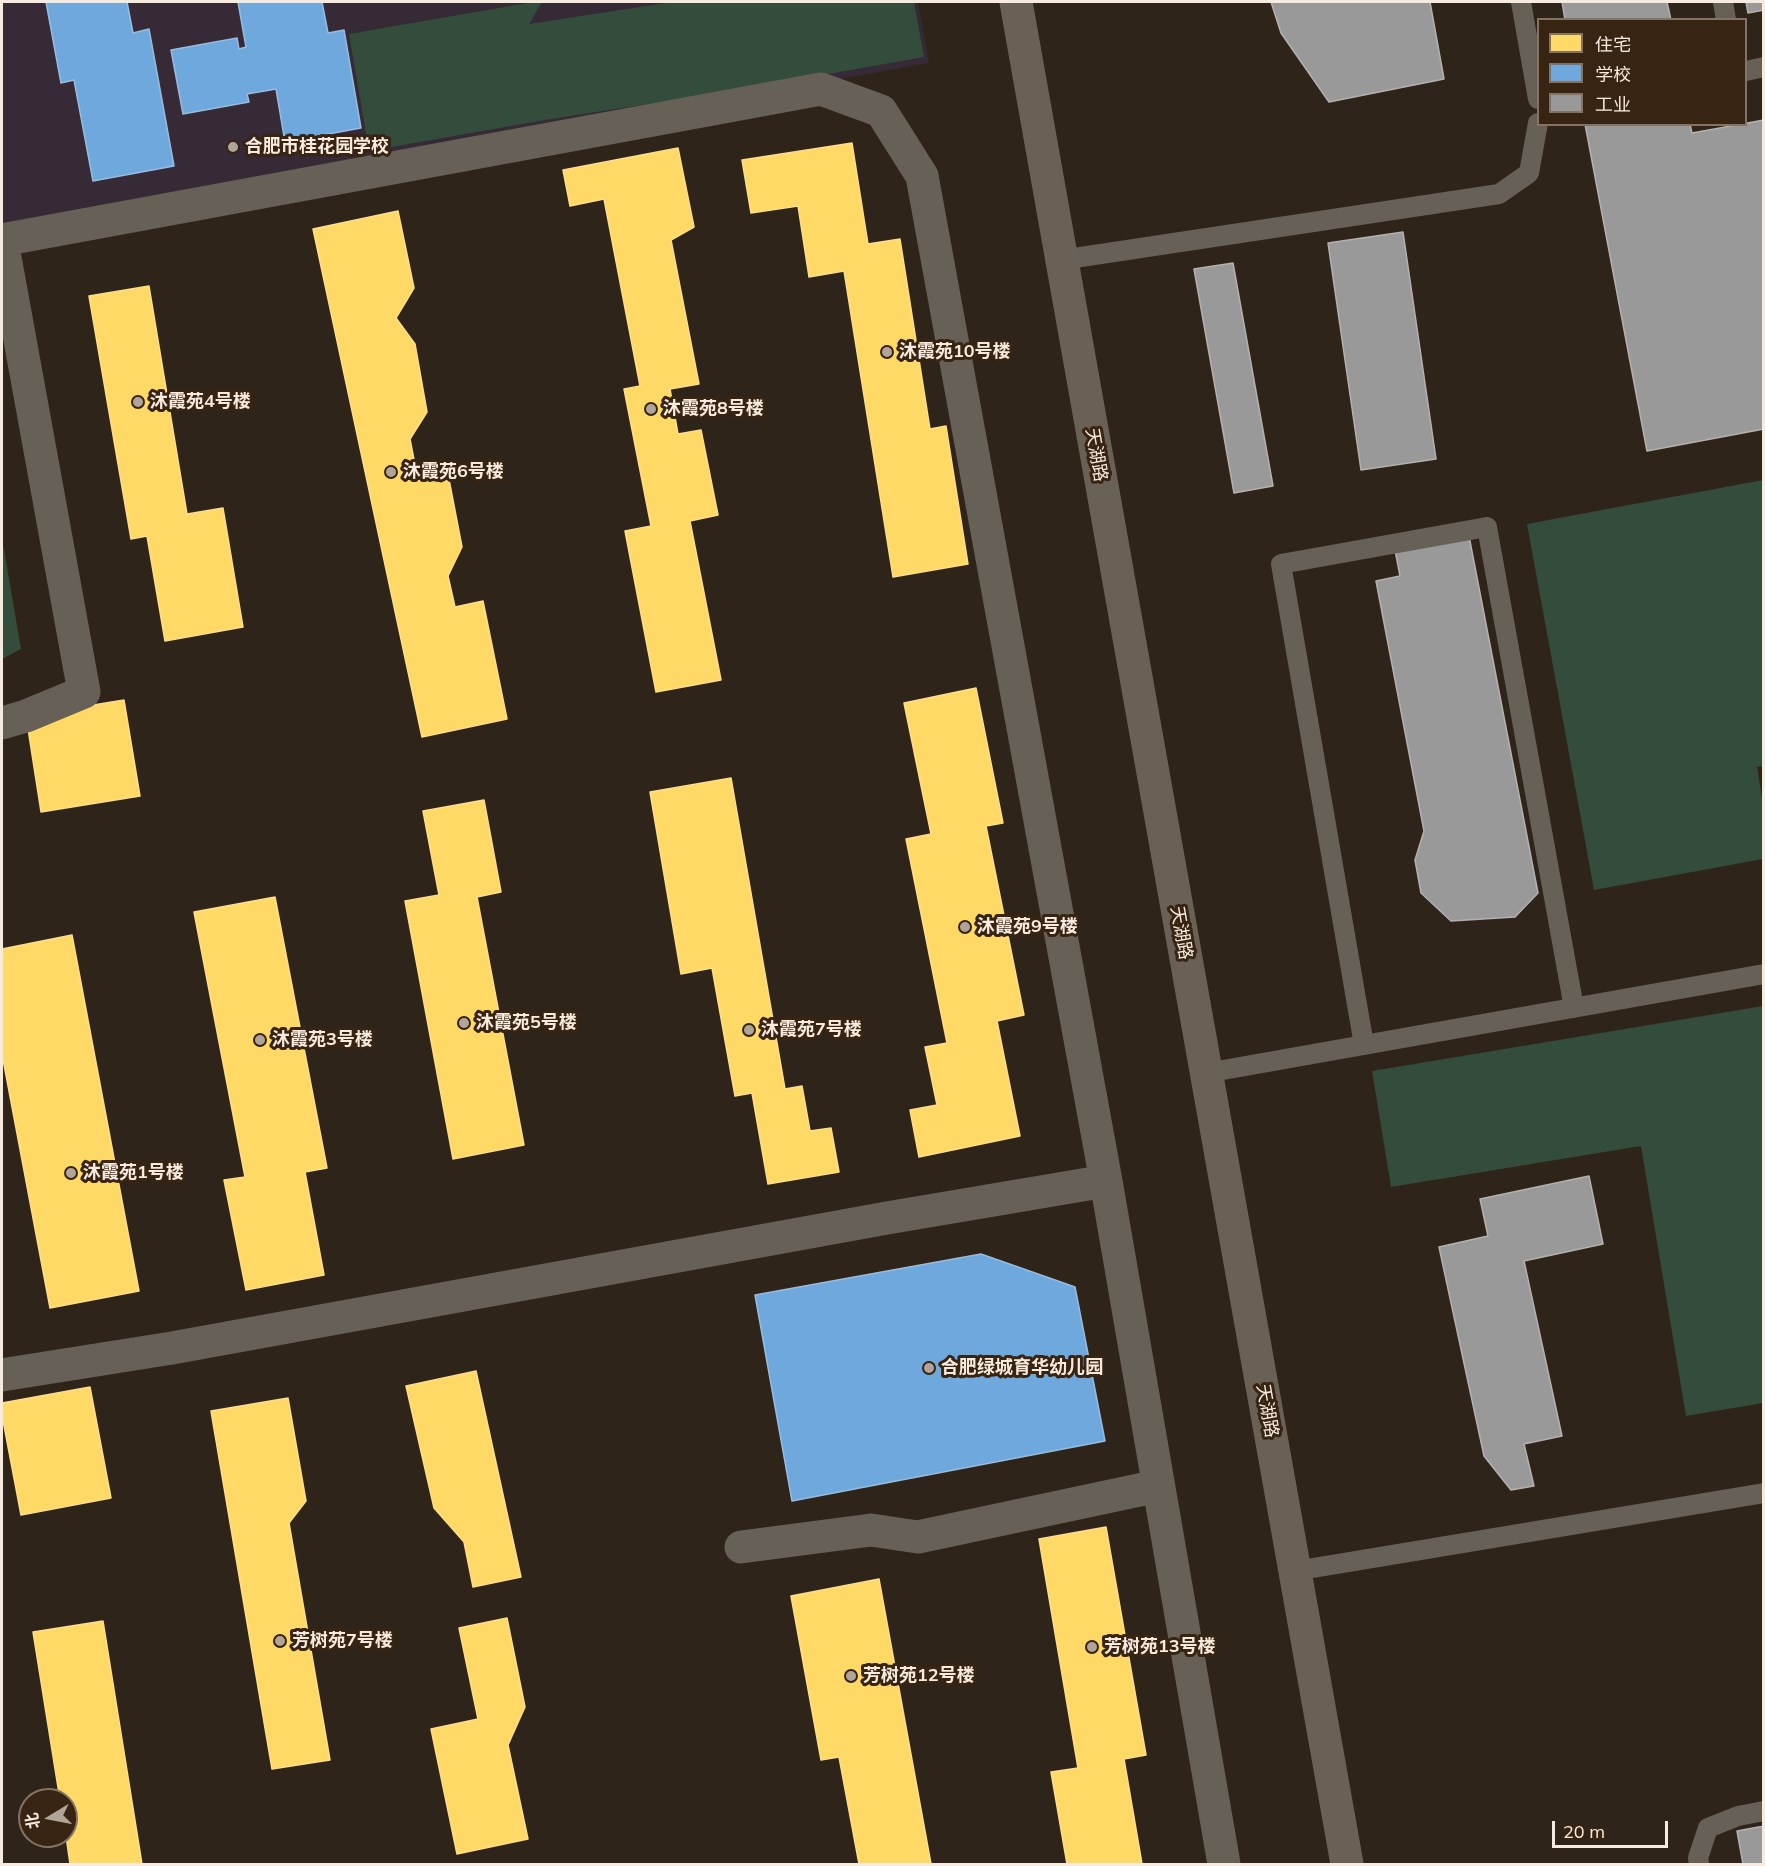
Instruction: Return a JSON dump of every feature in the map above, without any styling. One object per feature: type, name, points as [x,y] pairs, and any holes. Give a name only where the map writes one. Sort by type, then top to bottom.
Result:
[{"type":"street","name":"天湖路","points":[[1016,2],[1347,1864]]},
{"type":"street","points":[[2,723],[26,716],[84,692],[2,240],[822,89],[881,111],[922,176],[1106,1181],[1224,1864]]},
{"type":"street","points":[[2,1375],[172,1348],[887,1218],[1106,1181]]},
{"type":"street","points":[[741,1547],[871,1530],[918,1537],[1158,1486]]},
{"type":"lane","points":[[1521,2],[1537,88]]},
{"type":"lane","points":[[1723,2],[1726,18]]},
{"type":"lane","points":[[1747,71],[1764,67]]},
{"type":"lane","points":[[1061,260],[1499,194],[1529,173],[1538,126]]},
{"type":"lane","points":[[1364,1045],[1281,564],[1487,527],[1574,1008]]},
{"type":"lane","points":[[1206,1073],[1764,974]]},
{"type":"lane","points":[[1295,1571],[1764,1493]]},
{"type":"lane","points":[[1699,1864],[1698,1858],[1708,1828],[1738,1816],[1764,1811]]},
{"type":"shaded area","name":"合肥市桂花园学校","points":[[2,2],[918,2],[929,63],[2,230]]},
{"type":"green space","points":[[542,2],[529,24],[672,2],[914,2],[924,57],[369,151],[349,34]]},
{"type":"green space","points":[[1763,480],[1764,766],[1757,767],[1763,804],[1763,859],[1594,890],[1527,524]]},
{"type":"green space","points":[[2,538],[21,649],[2,659]]},
{"type":"green space","points":[[1763,1006],[1763,1403],[1686,1416],[1641,1146],[1391,1187],[1372,1071]]},
{"type":"building: 住宅","name":"沐霞苑10号楼","points":[[852,143],[868,244],[900,239],[930,429],[946,426],[968,564],[893,577],[844,271],[809,277],[798,206],[751,213],[742,160]]},
{"type":"building: 住宅","name":"沐霞苑8号楼","points":[[678,148],[694,227],[671,240],[699,384],[670,389],[678,434],[701,430],[718,515],[690,521],[721,680],[656,692],[625,531],[651,526],[624,389],[640,386],[604,199],[570,206],[563,170]]},
{"type":"building: 住宅","name":"沐霞苑6号楼","points":[[398,211],[414,288],[396,318],[415,344],[427,412],[410,439],[417,475],[447,469],[462,547],[448,576],[455,607],[483,601],[507,719],[422,737],[313,229]]},
{"type":"building: 住宅","name":"沐霞苑4号楼","points":[[149,286],[187,514],[223,508],[243,627],[165,641],[147,536],[131,539],[89,296]]},
{"type":"building: 住宅","name":"沐霞苑9号楼","points":[[976,688],[1003,823],[986,826],[1024,1015],[997,1021],[1020,1136],[919,1157],[910,1110],[937,1105],[925,1047],[947,1043],[906,839],[931,834],[904,703]]},
{"type":"building: 住宅","points":[[124,700],[140,796],[41,812],[26,716]]},
{"type":"building: 住宅","name":"沐霞苑7号楼","points":[[731,778],[785,1089],[802,1086],[810,1131],[831,1128],[839,1172],[768,1184],[752,1093],[735,1096],[712,968],[681,974],[650,792]]},
{"type":"building: 住宅","name":"沐霞苑5号楼","points":[[484,800],[501,892],[477,897],[524,1145],[453,1159],[405,901],[439,895],[423,811]]},
{"type":"building: 住宅","name":"沐霞苑3号楼","points":[[275,897],[327,1168],[305,1172],[324,1275],[246,1290],[224,1180],[245,1177],[194,912]]},
{"type":"building: 住宅","name":"沐霞苑1号楼","points":[[72,935],[139,1291],[50,1308],[2,1054],[2,949]]},
{"type":"building: 住宅","points":[[476,1371],[521,1577],[473,1587],[464,1542],[434,1508],[406,1386]]},
{"type":"building: 住宅","points":[[90,1387],[111,1498],[21,1515],[2,1415],[2,1403]]},
{"type":"building: 住宅","name":"芳树苑7号楼","points":[[288,1398],[306,1501],[289,1523],[330,1760],[272,1769],[211,1411]]},
{"type":"building: 住宅","name":"芳树苑13号楼","points":[[1106,1527],[1146,1755],[1124,1759],[1142,1864],[1067,1864],[1051,1772],[1078,1768],[1039,1539]]},
{"type":"building: 住宅","name":"芳树苑12号楼","points":[[879,1579],[931,1864],[859,1864],[839,1757],[821,1760],[791,1596]]},
{"type":"building: 住宅","points":[[507,1618],[525,1707],[508,1745],[528,1839],[457,1854],[431,1729],[478,1719],[459,1628]]},
{"type":"building: 住宅","points":[[103,1621],[142,1864],[70,1864],[68,1848],[78,1848],[78,1788],[58,1788],[33,1632]]},
{"type":"building: 学校","points":[[46,2],[127,2],[133,33],[149,29],[174,166],[93,181],[74,80],[61,83]]},
{"type":"building: 学校","points":[[238,2],[322,2],[328,33],[344,30],[361,128],[285,142],[276,89],[247,94],[249,102],[183,114],[171,50],[237,38],[239,49],[246,47]]},
{"type":"building: 学校","name":"合肥绿城育华幼儿园","points":[[981,1254],[1075,1287],[1105,1441],[792,1501],[755,1295]]},
{"type":"building: 工业","points":[[1271,2],[1430,2],[1444,79],[1329,102],[1281,33]]},
{"type":"building: 工业","points":[[1562,2],[1667,2],[1671,18],[1565,18]]},
{"type":"building: 工业","points":[[1746,2],[1764,2],[1764,10],[1748,13]]},
{"type":"building: 工业","points":[[1764,120],[1764,429],[1647,451],[1585,126],[1690,126],[1692,133],[1731,126],[1747,126],[1747,123]]},
{"type":"building: 工业","points":[[1403,232],[1436,459],[1361,470],[1328,243]]},
{"type":"building: 工业","points":[[1233,263],[1273,486],[1234,493],[1194,269]]},
{"type":"building: 工业","points":[[1469,536],[1538,893],[1515,917],[1451,921],[1421,893],[1415,860],[1424,831],[1376,581],[1400,576],[1395,550]]},
{"type":"building: 工业","points":[[1589,1176],[1603,1244],[1524,1261],[1562,1436],[1524,1444],[1534,1486],[1511,1490],[1484,1456],[1439,1247],[1488,1236],[1480,1199]]},
{"type":"building: 工业","points":[[1764,1826],[1764,1864],[1743,1864],[1737,1831]]},
{"type":"place","name":"合肥市桂花园学校","points":[[233,147]]},
{"type":"place","name":"沐霞苑10号楼","points":[[887,352]]},
{"type":"place","name":"沐霞苑4号楼","points":[[138,402]]},
{"type":"place","name":"沐霞苑8号楼","points":[[651,409]]},
{"type":"place","name":"沐霞苑6号楼","points":[[391,472]]},
{"type":"place","name":"沐霞苑9号楼","points":[[965,927]]},
{"type":"place","name":"沐霞苑5号楼","points":[[464,1023]]},
{"type":"place","name":"沐霞苑7号楼","points":[[749,1030]]},
{"type":"place","name":"沐霞苑3号楼","points":[[260,1040]]},
{"type":"place","name":"沐霞苑1号楼","points":[[71,1173]]},
{"type":"place","name":"合肥绿城育华幼儿园","points":[[929,1368]]},
{"type":"place","name":"芳树苑7号楼","points":[[280,1641]]},
{"type":"place","name":"芳树苑13号楼","points":[[1092,1647]]},
{"type":"place","name":"芳树苑12号楼","points":[[851,1676]]}]
